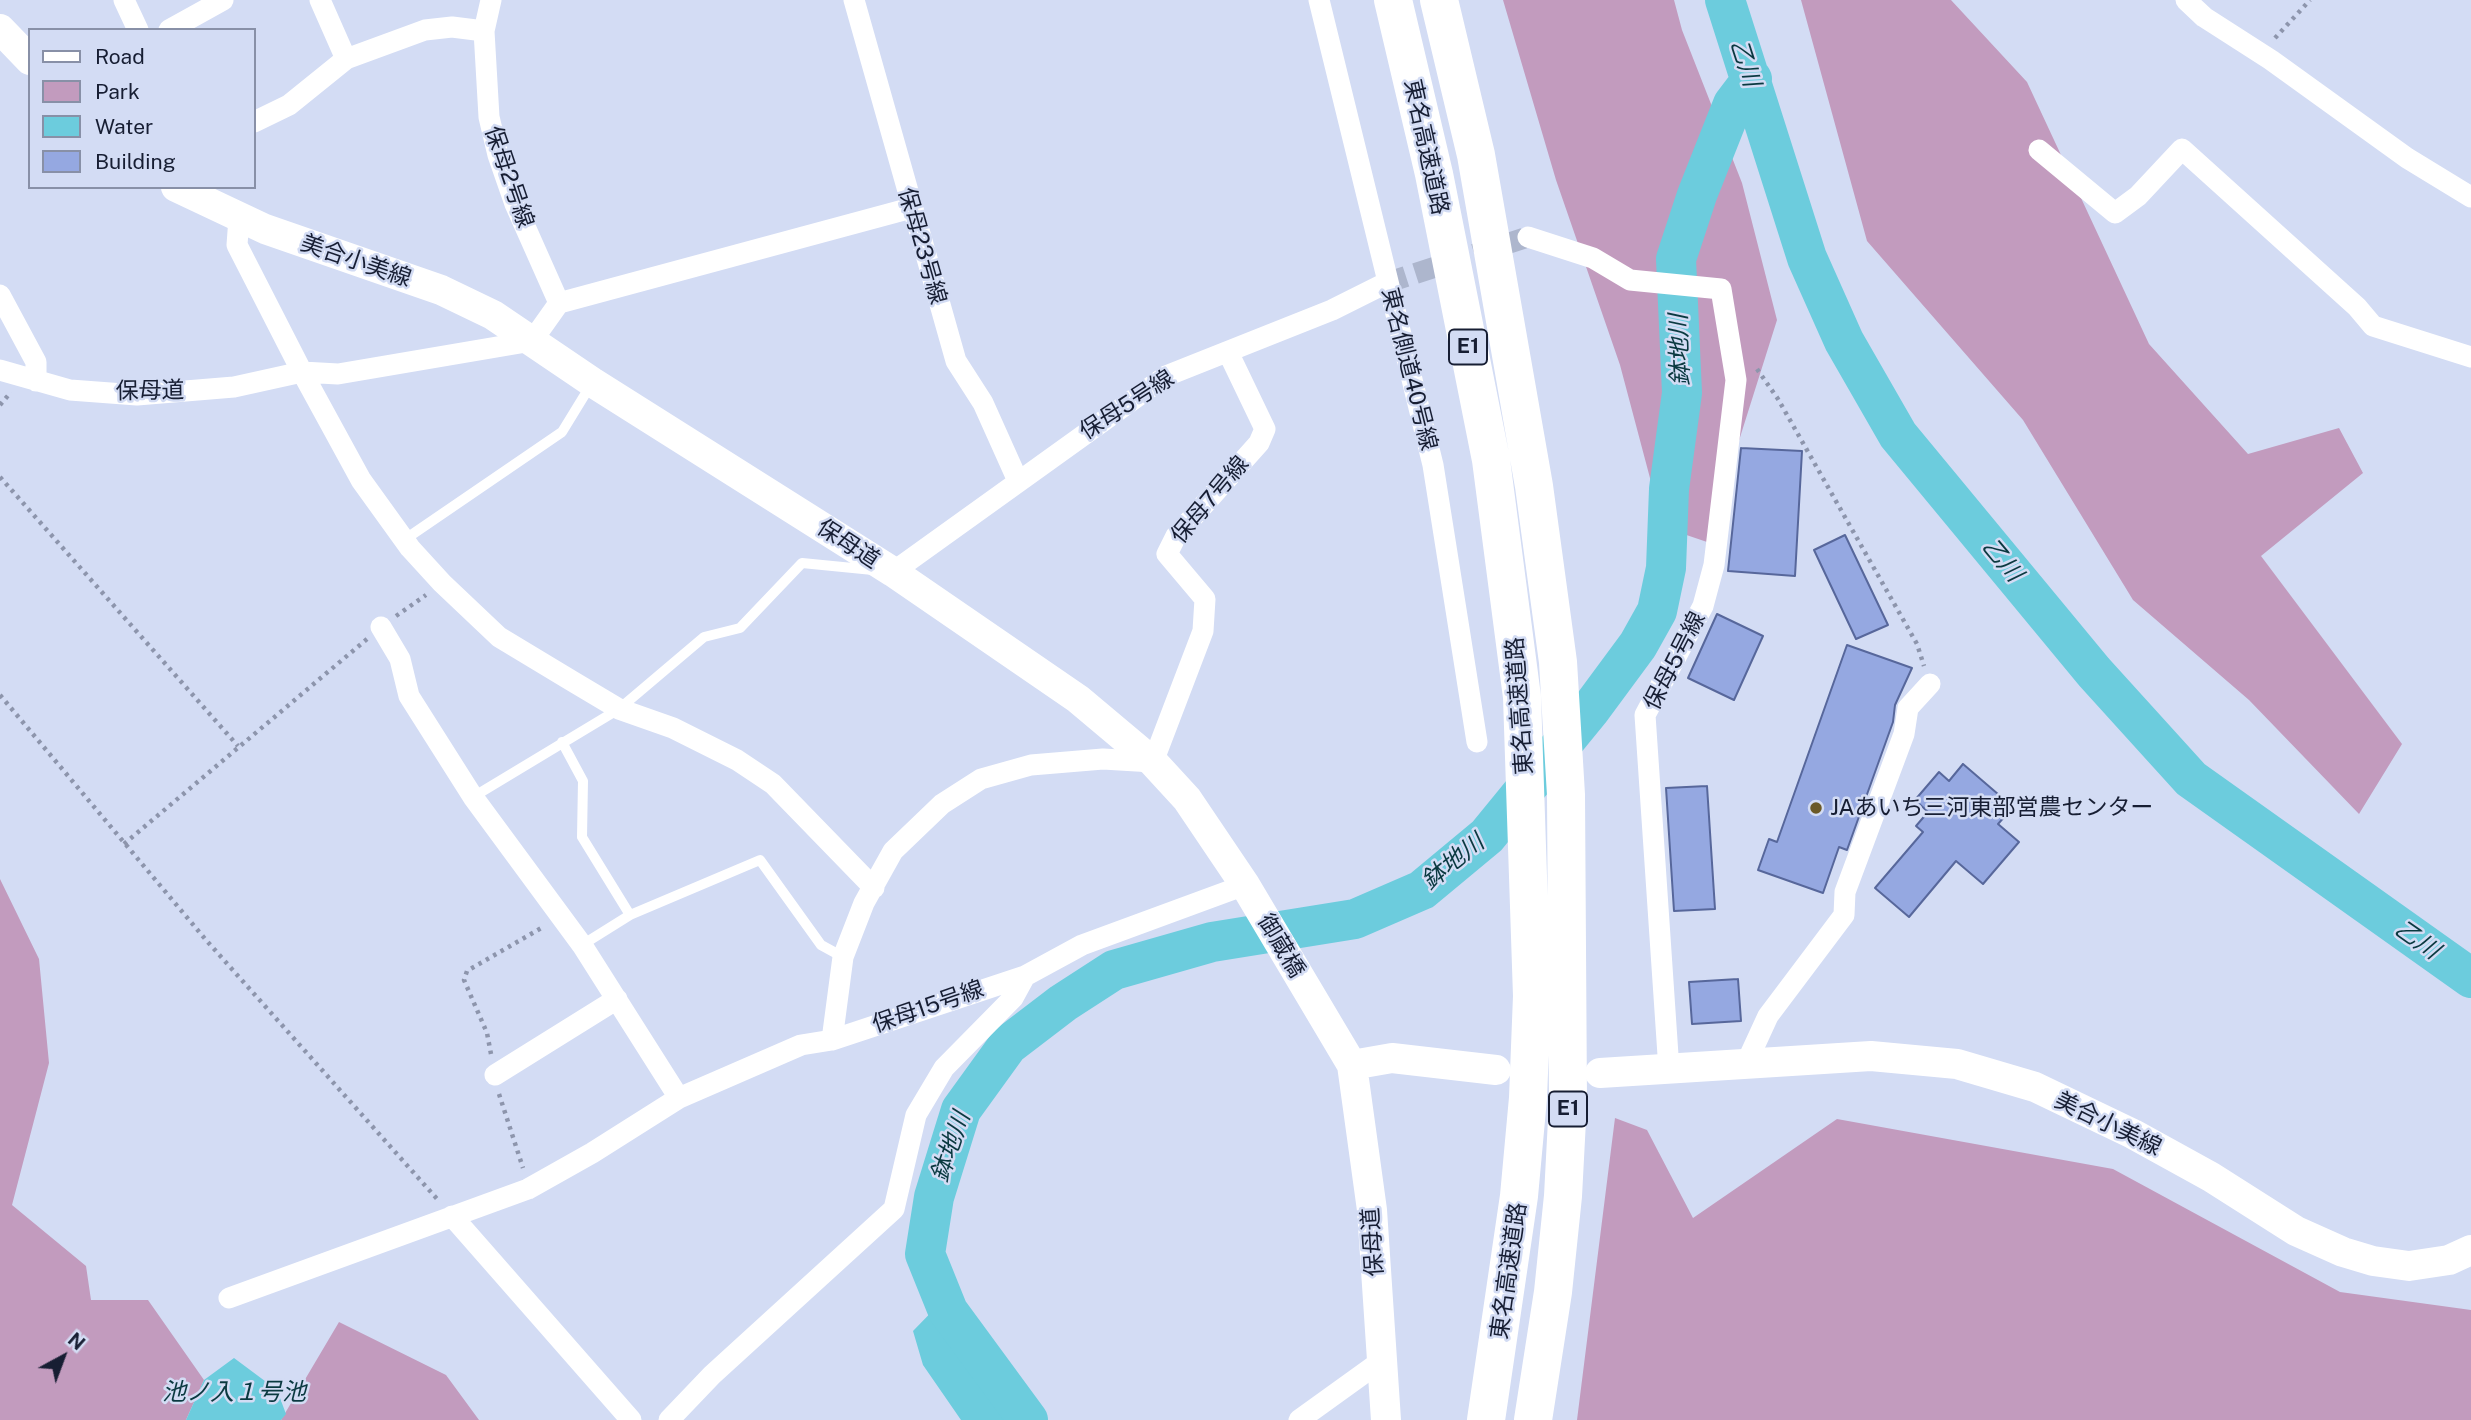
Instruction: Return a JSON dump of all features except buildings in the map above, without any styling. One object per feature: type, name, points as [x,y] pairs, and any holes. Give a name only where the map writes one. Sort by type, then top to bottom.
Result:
[{"type":"highway","name":"東名高速道路","points":[[1393,0],[1434,174],[1490,460],[1522,698],[1532,996],[1528,1098],[1514,1235],[1486,1420]]},
{"type":"highway","name":"東名高速道路","points":[[1439,0],[1478,168],[1534,486],[1558,662],[1566,796],[1570,997],[1568,1114],[1554,1278],[1533,1420]]},
{"type":"street","points":[[124,0],[137,28]]},
{"type":"street","points":[[173,28],[223,0]]},
{"type":"street","points":[[320,0],[346,59]]},
{"type":"street","name":"保母2号線","points":[[491,0],[484,31],[489,117],[498,155],[559,303]]},
{"type":"street","name":"保母23号線","points":[[854,0],[956,361],[983,403],[1018,481]]},
{"type":"street","name":"東名側道40号線","points":[[1319,0],[1386,283],[1433,465],[1477,742]]},
{"type":"street","points":[[2186,0],[2204,17],[2261,54],[2407,158],[2471,197]]},
{"type":"street","points":[[256,121],[289,105],[346,59],[425,30],[452,27],[484,31]]},
{"type":"street","points":[[0,29],[28,58]]},
{"type":"street","points":[[2039,150],[2115,214],[2138,196],[2182,149],[2357,307],[2373,326],[2471,357]]},
{"type":"street","name":"美合小美線","points":[[180,189],[239,218],[440,290],[493,315],[532,341]]},
{"type":"street","points":[[532,341],[559,303],[911,208]]},
{"type":"street","points":[[239,218],[237,245],[361,480],[404,540],[442,583],[499,637],[619,709],[673,727],[737,760],[773,784],[874,888]]},
{"type":"street","name":"保母5号線","points":[[1528,237],[1593,258],[1630,280],[1721,289],[1736,380],[1714,565],[1703,606],[1645,715],[1669,1070]]},
{"type":"street","name":"保母5号線","points":[[893,572],[1166,376],[1332,310],[1386,283]]},
{"type":"street","points":[[0,295],[36,362],[36,382]]},
{"type":"street","name":"保母道","points":[[0,370],[70,390],[137,395],[234,387],[302,372],[338,374],[532,341],[592,382],[893,572],[1078,699],[1153,762],[1187,799],[1252,895]]},
{"type":"street","name":"保母7号線","points":[[1153,762],[1184,689],[1203,631],[1205,599],[1167,554],[1175,536],[1259,443],[1265,429],[1228,352]]},
{"type":"street","points":[[381,627],[400,659],[409,696],[473,797],[582,945],[679,1098]]},
{"type":"street","points":[[1745,1066],[1768,1016],[1844,915],[1845,892],[1904,734],[1908,708],[1930,684]]},
{"type":"street","points":[[832,1040],[842,957],[864,903],[893,851],[942,804],[981,779],[1031,765],[1103,759],[1153,762]]},
{"type":"street","name":"保母15号線","points":[[229,1298],[528,1189],[592,1153],[679,1098],[801,1045],[832,1040],[1025,975],[1082,945],[1252,895]]},
{"type":"street","name":"御蔵橋","points":[[1252,895],[1352,1065]]},
{"type":"street","points":[[669,1420],[712,1375],[894,1209],[916,1115],[944,1068],[1013,998],[1025,975]]},
{"type":"street","points":[[495,1075],[617,999]]},
{"type":"street","name":"美合小美線","points":[[1600,1073],[1871,1056],[1957,1064],[2035,1087],[2133,1134],[2211,1177],[2297,1231],[2343,1252],[2373,1261],[2409,1266],[2464,1261]]},
{"type":"street","points":[[1352,1065],[1392,1058],[1496,1070]]},
{"type":"street","name":"保母道","points":[[1352,1065],[1372,1210],[1386,1420]]},
{"type":"street","points":[[452,1216],[631,1420]]},
{"type":"street","points":[[1299,1420],[1381,1361]]},
{"type":"lane","points":[[404,540],[562,432],[592,382]]},
{"type":"lane","points":[[473,797],[619,709],[704,637],[740,628],[802,563],[893,572]]},
{"type":"lane","points":[[562,742],[583,781],[582,837],[630,915]]},
{"type":"lane","points":[[582,945],[630,915],[760,860],[821,945],[842,957]]},
{"type":"path","points":[[2261,54],[2310,0]]},
{"type":"path","points":[[1729,337],[1742,349],[1778,399],[1917,644],[1930,684]]},
{"type":"path","points":[[0,477],[239,746]]},
{"type":"path","points":[[124,844],[381,627],[442,583]]},
{"type":"path","points":[[0,695],[206,940],[452,1216]]},
{"type":"path","points":[[528,1189],[519,1149],[495,1075],[487,1033],[464,980],[467,971],[562,916]]},
{"type":"green space","points":[[1503,0],[1674,0],[1682,30],[1742,183],[1777,320],[1707,542],[1663,527],[1620,365],[1556,180]]},
{"type":"green space","points":[[1801,0],[1951,0],[2027,82],[2149,344],[2248,454],[2339,428],[2363,473],[2261,556],[2402,744],[2359,814],[2249,700],[2133,600],[2023,420],[1867,241]]},
{"type":"green space","points":[[0,879],[39,959],[49,1063],[12,1205],[86,1266],[91,1300],[148,1300],[204,1380],[186,1420],[0,1420]]},
{"type":"green space","points":[[1615,1118],[1647,1130],[1693,1218],[1837,1119],[2113,1169],[2340,1292],[2471,1310],[2471,1420],[1577,1420]]},
{"type":"green space","points":[[339,1322],[446,1375],[479,1420],[281,1420]]},
{"type":"water","points":[[950,1293],[1016,1420],[961,1420],[923,1365],[913,1331]]},
{"type":"water","name":"池ノ入１号池","points":[[234,1358],[277,1390],[286,1414],[281,1420],[186,1420],[204,1380]]},
{"type":"waterway","name":"乙川","points":[[1725,0],[1807,258],[1844,341],[1898,435],[2094,672],[2191,779],[2471,978]]},
{"type":"waterway","name":"鉢地川","points":[[1028,1420],[948,1311],[925,1254],[934,1197],[961,1110],[1008,1045],[1063,1003],[1114,970],[1212,942],[1355,919],[1422,890],[1487,836],[1590,710],[1638,645],[1657,611],[1666,568],[1669,489],[1682,393],[1676,259],[1697,195],[1733,104],[1752,79]]},
{"type":"tunnel","points":[[1386,283],[1528,237]]},
{"type":"place","name":"JAあいち三河東部営農センター","points":[[1816,808]]}]
